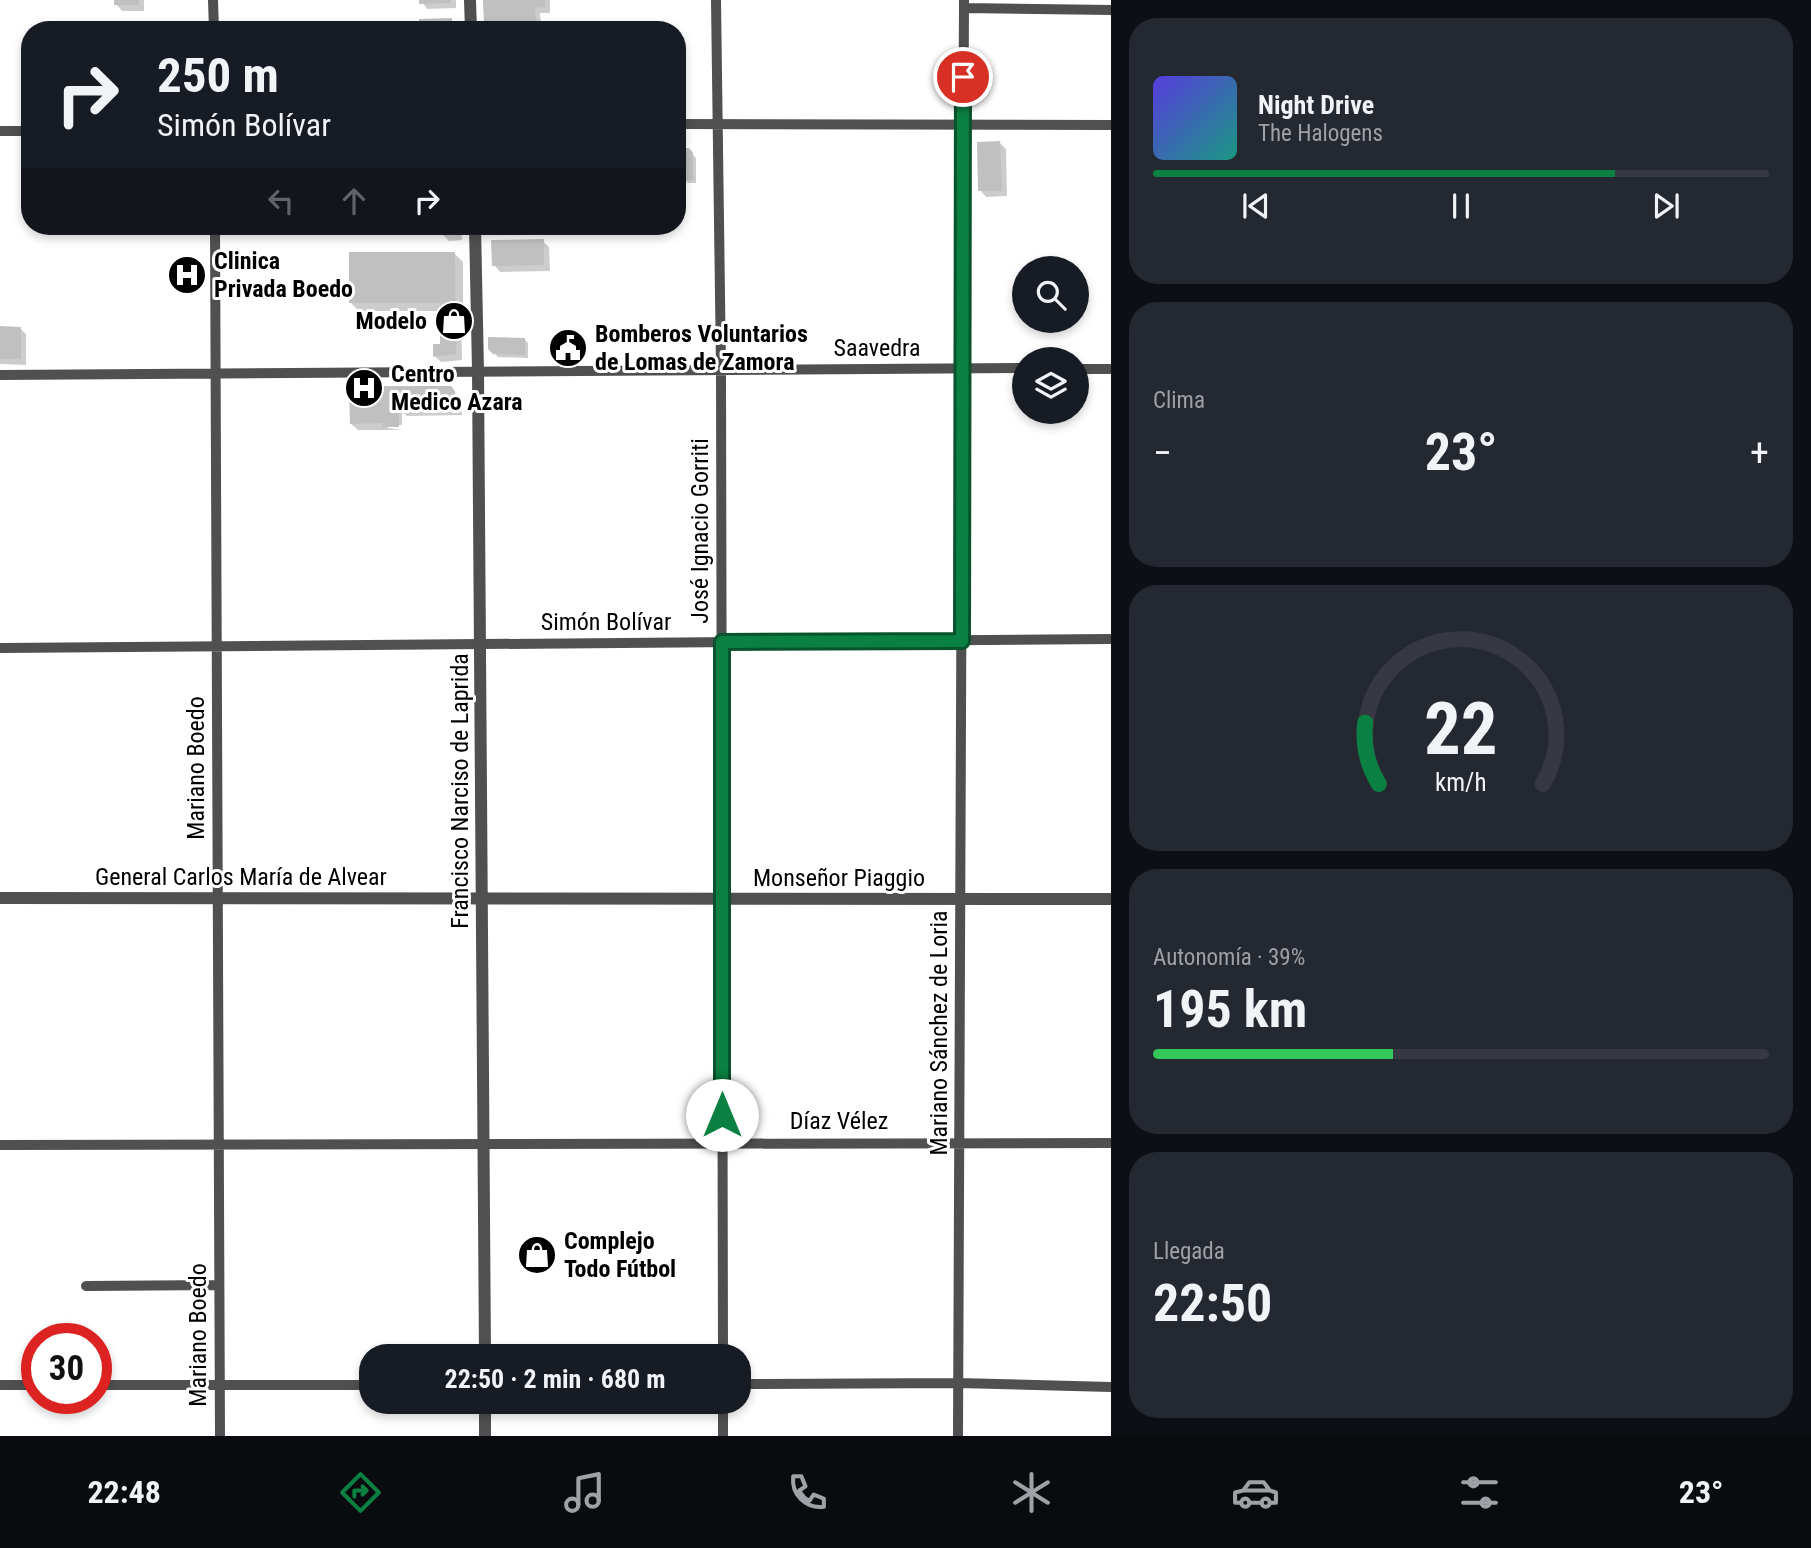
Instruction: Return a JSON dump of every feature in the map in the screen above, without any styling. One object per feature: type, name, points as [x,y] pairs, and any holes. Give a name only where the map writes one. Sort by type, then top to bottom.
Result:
[{"type":"street","points":[[214,0],[214,21]]},
{"type":"street","points":[[470,0],[471,21]]},
{"type":"street","name":"José Ignacio Gorriti","points":[[716,0],[721,369],[723,1344]]},
{"type":"street","points":[[964,4],[1111,10]]},
{"type":"street","name":"Mariano Sánchez de Loria","points":[[958,1436],[964,4]]},
{"type":"street","points":[[686,124],[1111,125]]},
{"type":"street","points":[[0,131],[21,131]]},
{"type":"street","name":"Mariano Boedo","points":[[215,235],[220,1436]]},
{"type":"street","name":"Francisco Narciso de Laprida","points":[[475,235],[485,1344]]},
{"type":"street","name":"Saavedra","points":[[0,374],[1012,368]]},
{"type":"street","points":[[1089,369],[1111,369]]},
{"type":"street","name":"Simón Bolívar","points":[[0,648],[1111,639]]},
{"type":"street","name":"General Carlos María de Alvear","points":[[0,898],[482,898]]},
{"type":"street","name":"Monseñor Piaggio","points":[[482,898],[1111,899]]},
{"type":"street","name":"Díaz Vélez","points":[[0,1145],[1111,1143]]},
{"type":"street","points":[[86,1286],[219,1286]]},
{"type":"street","points":[[751,1384],[958,1383],[1111,1387]]},
{"type":"street","points":[[0,1385],[21,1385]]},
{"type":"street","points":[[112,1385],[359,1385]]},
{"type":"street","points":[[485,1414],[485,1436]]},
{"type":"street","points":[[723,1414],[723,1436]]},
{"type":"building","points":[[114,0],[139,0],[139,5],[114,5]]},
{"type":"building","points":[[419,0],[451,0],[451,3],[419,4]]},
{"type":"building","points":[[483,0],[545,0],[545,7],[535,8],[536,21],[484,21]]},
{"type":"building","points":[[452,18],[452,21],[419,21]]},
{"type":"building","points":[[1000,141],[1002,191],[978,191],[977,142]]},
{"type":"building","points":[[686,148],[693,153],[693,180],[686,179]]},
{"type":"building","points":[[544,239],[544,265],[492,266],[491,240]]},
{"type":"building","points":[[349,252],[455,252],[456,354],[433,357],[433,344],[440,344],[440,303],[349,303]]},
{"type":"building","points":[[0,326],[21,327],[21,359],[0,359]]},
{"type":"building","points":[[488,337],[525,338],[525,355],[493,354],[488,349]]},
{"type":"building","points":[[349,386],[451,386],[455,391],[456,410],[399,410],[399,427],[383,427],[383,423],[350,424]]},
{"type":"place","name":"Clinica Privada Boedo","points":[[187,275]]},
{"type":"place","name":"Modelo","points":[[454,321]]},
{"type":"place","name":"Bomberos Voluntarios de Lomas de Zamora","points":[[568,348]]},
{"type":"place","name":"Centro Medico Azara","points":[[364,388]]},
{"type":"place","name":"Complejo Todo Fútbol","points":[[537,1255]]},
{"type":"route","points":[[722,1115],[722,642],[962,641],[963,77]]}]
